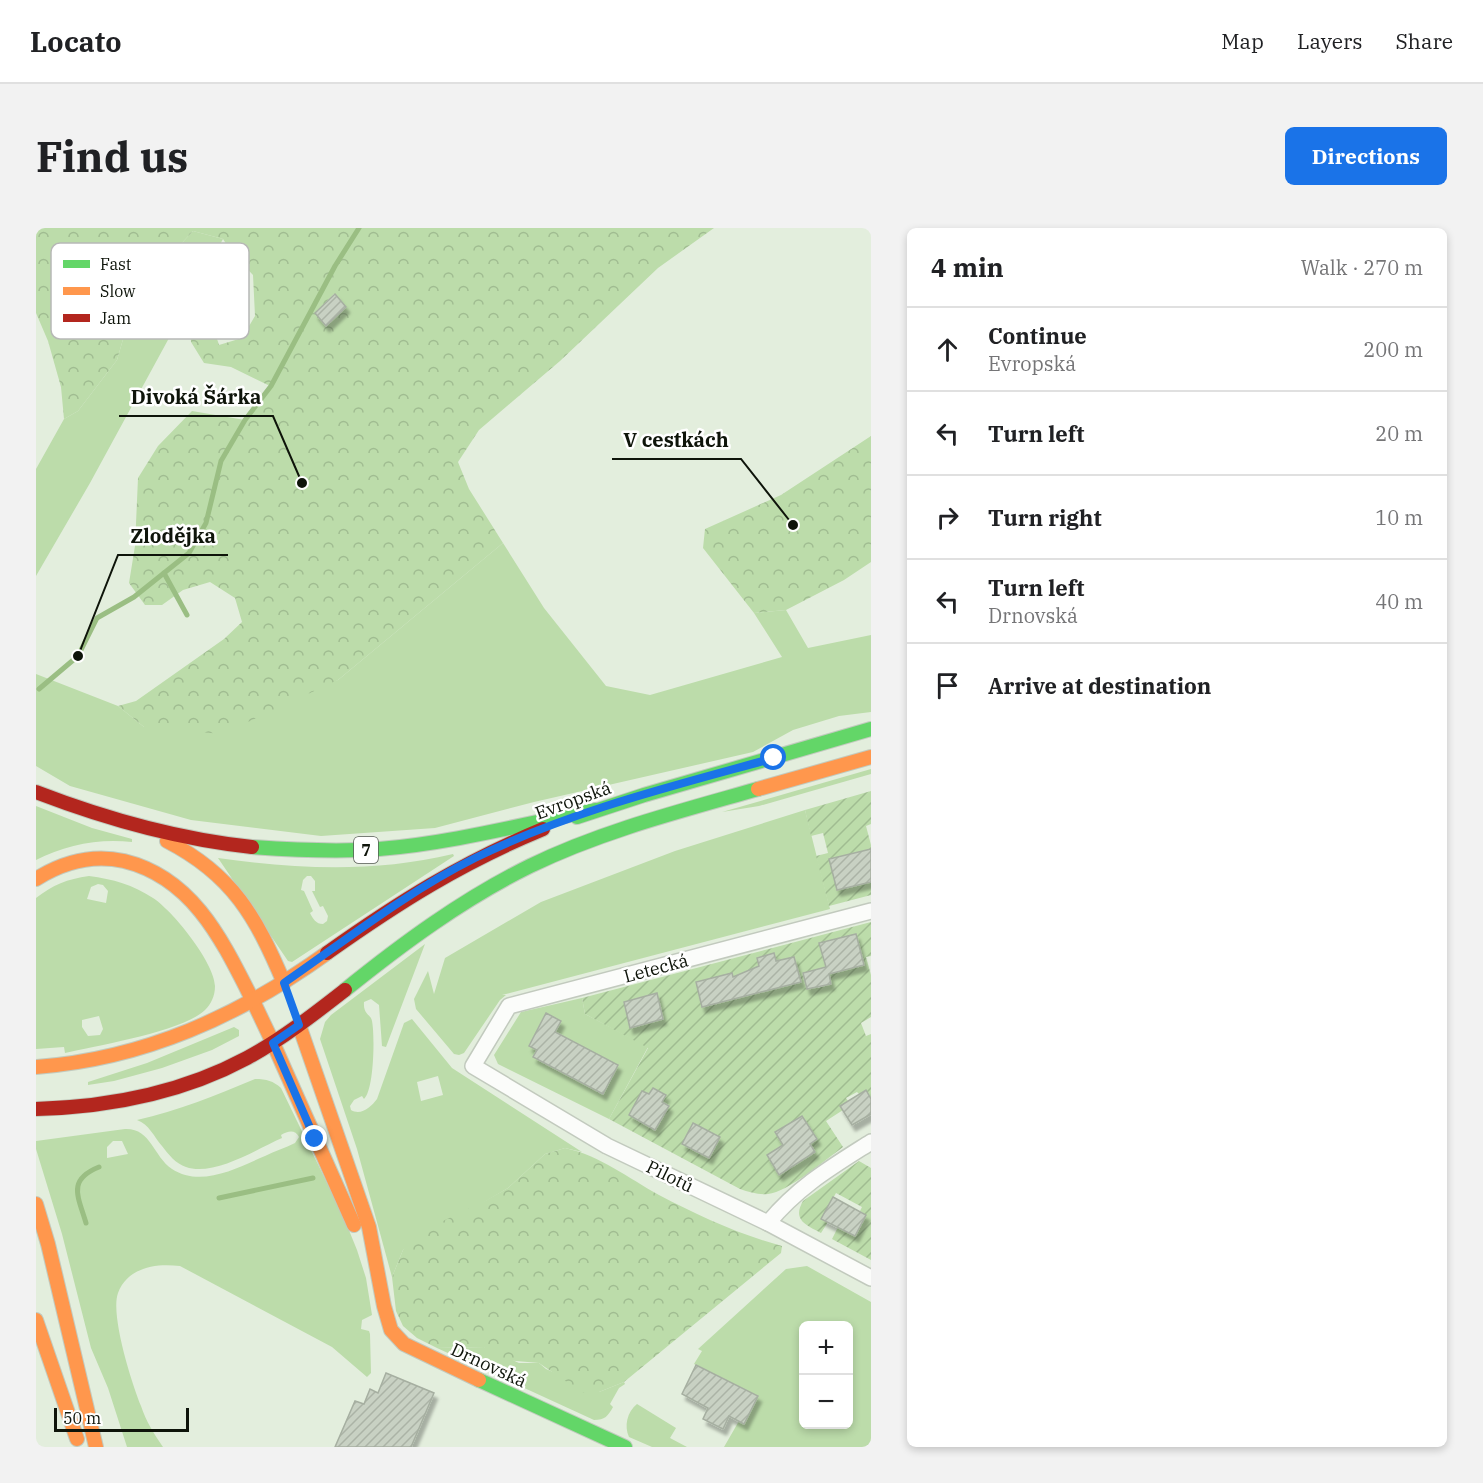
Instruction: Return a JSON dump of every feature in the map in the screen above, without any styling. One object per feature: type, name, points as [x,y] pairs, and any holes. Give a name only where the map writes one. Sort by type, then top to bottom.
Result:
[{"type":"main road","name":"Evropská","points":[[38,1067],[99,1058],[156,1044],[192,1031],[253,1001],[286,988],[391,908],[455,869],[519,838],[595,810],[871,729]]},
{"type":"main road","points":[[43,1109],[123,1101],[194,1081],[273,1043],[297,1020],[428,928],[463,904],[529,867],[627,828],[871,757]]},
{"type":"main road","name":"7","points":[[36,792],[136,827],[241,846],[300,851],[342,851],[420,844],[595,810]]},
{"type":"main road","points":[[136,827],[181,847],[220,874],[233,888],[260,928],[286,988]]},
{"type":"main road","name":"Drnovská","points":[[36,879],[67,863],[96,858],[124,860],[159,873],[183,891],[206,918],[253,1001],[379,1278]]},
{"type":"main road","name":"Drnovská","points":[[297,1020],[369,1227],[387,1320],[391,1330],[404,1344],[607,1443],[625,1447]]},
{"type":"main road","points":[[36,1204],[48,1244],[96,1447]]},
{"type":"main road","points":[[36,1320],[80,1447]]},
{"type":"street","name":"Letecká","points":[[472,1066],[509,1006],[871,911]]},
{"type":"street","name":"Pilotů","points":[[472,1066],[608,1146],[768,1223],[871,1278]]},
{"type":"street","points":[[768,1223],[788,1200],[805,1186],[871,1142]]},
{"type":"green space","points":[[36,228],[714,228],[658,268],[560,361],[479,430],[458,462],[469,489],[503,543],[338,680],[222,734],[144,727],[118,706],[136,701],[224,639],[242,622],[235,598],[210,582],[183,590],[162,605],[145,605],[129,583],[135,546],[138,478],[158,446],[192,411],[245,420],[270,386],[231,367],[204,363],[191,342],[191,339],[217,339],[219,345],[239,339],[249,339],[249,326],[255,316],[253,275],[249,271],[249,243],[226,243],[223,239],[193,231],[182,243],[51,243],[51,339],[123,339],[117,360],[78,411],[64,419],[61,387],[48,341],[36,313]],"holes":[[[334,294],[346,307],[326,326],[315,313]]]},
{"type":"green space","points":[[193,231],[223,239],[221,243],[182,243]]},
{"type":"green space","points":[[123,339],[168,339],[36,576],[36,469],[64,419],[78,411],[117,360]]},
{"type":"green space","points":[[871,436],[871,562],[844,580],[786,610],[754,613],[703,548],[705,529],[781,495]]},
{"type":"green space","points":[[503,543],[544,608],[606,686],[650,695],[782,657],[754,613],[786,610],[808,648],[871,635],[871,712],[839,716],[793,730],[753,752],[534,802],[435,828],[321,836],[191,820],[70,786],[36,766],[36,674],[118,706],[144,727],[338,680]]},
{"type":"green space","points":[[871,769],[871,774],[759,806],[722,812]]},
{"type":"green space","points":[[871,791],[871,824],[866,826],[871,845],[871,895],[829,906],[816,856],[828,853],[823,833],[811,836],[805,810]]},
{"type":"green space","points":[[36,806],[92,828],[132,839],[132,842],[107,841],[82,844],[59,850],[36,860]]},
{"type":"green space","points":[[805,810],[830,909],[502,995],[506,995],[500,1000],[464,1053],[459,1055],[454,1054],[416,1009],[414,999],[428,971],[434,994],[445,958],[541,902],[675,851]]},
{"type":"green space","points":[[453,854],[454,856],[292,962],[288,961],[218,858],[306,867],[365,867]],"holes":[[[311,876],[315,881],[315,891],[312,891],[320,907],[323,906],[328,916],[327,921],[323,924],[312,917],[310,913],[313,911],[304,891],[301,890],[303,880]]]},
{"type":"green space","points":[[81,877],[98,877],[130,886],[153,898],[171,914],[200,951],[213,976],[214,993],[205,1010],[179,1025],[117,1042],[65,1053],[64,1047],[36,1049],[36,898],[61,883]],"holes":[[[98,884],[103,885],[108,891],[106,903],[87,899],[91,887]],[[99,1016],[103,1029],[100,1035],[88,1036],[82,1027],[82,1020]]]},
{"type":"green space","points":[[871,922],[871,956],[866,957],[871,975],[871,1017],[861,1023],[866,1036],[871,1034],[871,1099],[866,1090],[859,1094],[857,1092],[846,1098],[848,1101],[840,1106],[843,1110],[826,1121],[843,1147],[806,1175],[786,1188],[768,1194],[757,1194],[740,1189],[609,1119],[648,1048],[585,1014],[582,998]],"holes":[[[820,943],[831,984],[818,988],[813,973],[826,969]],[[774,954],[776,961],[794,957],[801,981],[765,991],[758,967]],[[732,973],[738,998],[702,1007],[696,982]],[[656,993],[663,1019],[630,1027],[624,1002]],[[653,1088],[666,1095],[662,1102],[669,1106],[655,1129],[629,1115],[642,1091],[649,1094]],[[802,1116],[817,1139],[810,1144],[814,1152],[779,1175],[767,1155],[783,1145],[775,1132]],[[719,1138],[709,1158],[682,1143]]]},
{"type":"green space","points":[[425,944],[386,1047],[382,1046],[379,1005],[371,999],[364,1002],[373,1028],[372,1074],[367,1094],[364,1099],[362,1096],[354,1100],[350,1106],[351,1110],[362,1111],[369,1108],[377,1099],[404,1023],[412,1019],[452,1068],[582,1152],[565,1148],[545,1154],[508,1188],[403,1250],[392,1277],[357,1149],[320,1039],[325,1022],[331,1015]],"holes":[[[438,1076],[443,1095],[421,1101],[417,1082]]]},
{"type":"green space","points":[[582,998],[585,1014],[648,1047],[609,1119],[498,1064],[494,1055],[521,1012]],"holes":[[[546,1014],[548,1028],[602,1094],[533,1057],[537,1050],[529,1045]]]},
{"type":"green space","points":[[234,1027],[239,1030],[239,1036],[212,1050],[162,1068],[114,1081],[88,1085],[88,1082],[147,1063]]},
{"type":"green space","points":[[255,1079],[270,1081],[281,1088],[344,1218],[357,1250],[366,1278],[372,1315],[362,1320],[361,1329],[369,1331],[370,1334],[371,1373],[367,1377],[332,1347],[180,1266],[152,1266],[129,1277],[118,1293],[116,1303],[119,1333],[137,1396],[153,1432],[163,1447],[127,1447],[108,1388],[91,1348],[62,1234],[36,1149],[36,1141],[125,1129],[134,1130],[146,1138],[172,1169],[195,1177],[219,1174],[291,1145],[299,1137],[293,1132],[286,1132],[281,1135],[282,1138],[235,1160],[222,1165],[197,1169],[182,1166],[167,1152],[148,1128],[137,1120],[211,1097]],"holes":[[[113,1141],[122,1141],[128,1154],[107,1158],[107,1147]]]},
{"type":"green space","points":[[565,1148],[591,1156],[659,1195],[704,1217],[782,1246],[781,1253],[624,1382],[599,1392],[583,1393],[539,1363],[493,1359],[484,1347],[437,1348],[417,1338],[403,1326],[396,1311],[392,1277],[403,1250],[424,1230],[508,1188],[545,1154]]},
{"type":"green space","points":[[859,1161],[871,1168],[871,1260],[832,1239],[838,1227],[855,1236],[866,1215],[860,1211],[862,1207],[836,1193],[822,1218],[828,1222],[821,1233],[802,1221],[799,1213],[803,1201]]},
{"type":"green space","points":[[807,1266],[871,1302],[871,1447],[724,1447],[739,1421],[744,1423],[758,1396],[694,1364],[702,1351],[698,1349],[786,1269]]},
{"type":"green space","points":[[484,1347],[519,1363],[539,1363],[546,1369],[599,1392],[624,1382],[625,1384],[619,1388],[610,1404],[613,1407],[608,1415],[594,1420],[437,1348]]},
{"type":"green space","points":[[637,1404],[676,1428],[670,1438],[687,1447],[652,1447],[629,1437],[627,1419]]},
{"type":"building","points":[[335,294],[346,307],[326,326],[315,313]]},
{"type":"building","points":[[871,849],[871,882],[837,890],[829,859]]},
{"type":"building","points":[[856,934],[864,965],[829,974],[831,984],[807,989],[803,973],[826,967],[819,943]]},
{"type":"building","points":[[774,953],[776,961],[794,957],[801,982],[702,1007],[696,982],[732,973],[733,977],[759,966],[757,958]]},
{"type":"building","points":[[657,993],[663,1019],[630,1028],[624,1002]]},
{"type":"building","points":[[546,1013],[561,1021],[555,1032],[618,1065],[603,1094],[533,1057],[537,1050],[529,1046]]},
{"type":"building","points":[[653,1088],[666,1095],[662,1102],[669,1106],[655,1130],[629,1115],[642,1091],[649,1094]]},
{"type":"building","points":[[866,1090],[871,1099],[871,1114],[852,1125],[840,1106]]},
{"type":"building","points":[[802,1116],[817,1139],[810,1144],[815,1152],[779,1175],[767,1155],[783,1145],[775,1132]]},
{"type":"building","points":[[693,1123],[720,1137],[709,1158],[682,1144]]},
{"type":"building","points":[[833,1197],[866,1215],[855,1236],[821,1219]]},
{"type":"building","points":[[696,1365],[758,1396],[744,1424],[729,1416],[723,1429],[703,1419],[708,1408],[682,1394]]},
{"type":"building","points":[[386,1373],[434,1393],[411,1447],[335,1447],[355,1401],[364,1404],[370,1389],[378,1393]]},
{"type":"waterway","points":[[39,689],[78,656],[97,618],[134,597],[189,553],[206,523],[221,461],[245,420],[271,386],[335,266],[359,228]]},
{"type":"waterway","points":[[164,573],[187,615]]},
{"type":"waterway","points":[[86,1223],[78,1197],[79,1183],[82,1177],[99,1167]]},
{"type":"waterway","points":[[219,1198],[313,1178]]},
{"type":"traffic: fast","points":[[577,817],[644,795],[871,729]]},
{"type":"traffic: fast","points":[[345,990],[434,923],[481,893],[530,866],[613,832],[758,789]]},
{"type":"traffic: fast","points":[[252,847],[300,850],[379,849],[461,838],[595,810]]},
{"type":"traffic: fast","points":[[479,1380],[625,1447]]},
{"type":"traffic: slow","points":[[758,789],[871,757]]},
{"type":"traffic: slow","points":[[167,841],[190,854],[226,883],[252,918],[284,983]]},
{"type":"traffic: slow","points":[[36,879],[67,864],[89,859],[124,861],[148,869],[188,897],[204,915],[253,1001]]},
{"type":"traffic: slow","points":[[36,1067],[115,1055],[189,1031],[260,996],[327,953]]},
{"type":"traffic: slow","points":[[253,1001],[273,1043]]},
{"type":"traffic: slow","points":[[299,1025],[369,1227],[384,1306],[391,1330],[404,1344],[479,1380]]},
{"type":"traffic: slow","points":[[273,1043],[354,1225]]},
{"type":"traffic: slow","points":[[36,1204],[48,1244],[96,1447]]},
{"type":"traffic: slow","points":[[36,1320],[77,1439]]},
{"type":"traffic: jam","points":[[36,792],[142,827],[196,839],[252,847]]},
{"type":"traffic: jam","points":[[327,953],[431,885],[543,829]]},
{"type":"traffic: jam","points":[[36,1109],[118,1101],[171,1089],[197,1080],[260,1051],[345,990]]},
{"type":"place","name":"Divoká Šárka","points":[[302,483]]},
{"type":"place","name":"V cestkách","points":[[793,525]]},
{"type":"place","name":"Zlodějka","points":[[78,656]]},
{"type":"route","points":[[315,1139],[273,1043],[299,1025],[284,983],[414,893],[498,847],[617,803],[774,758]]}]
